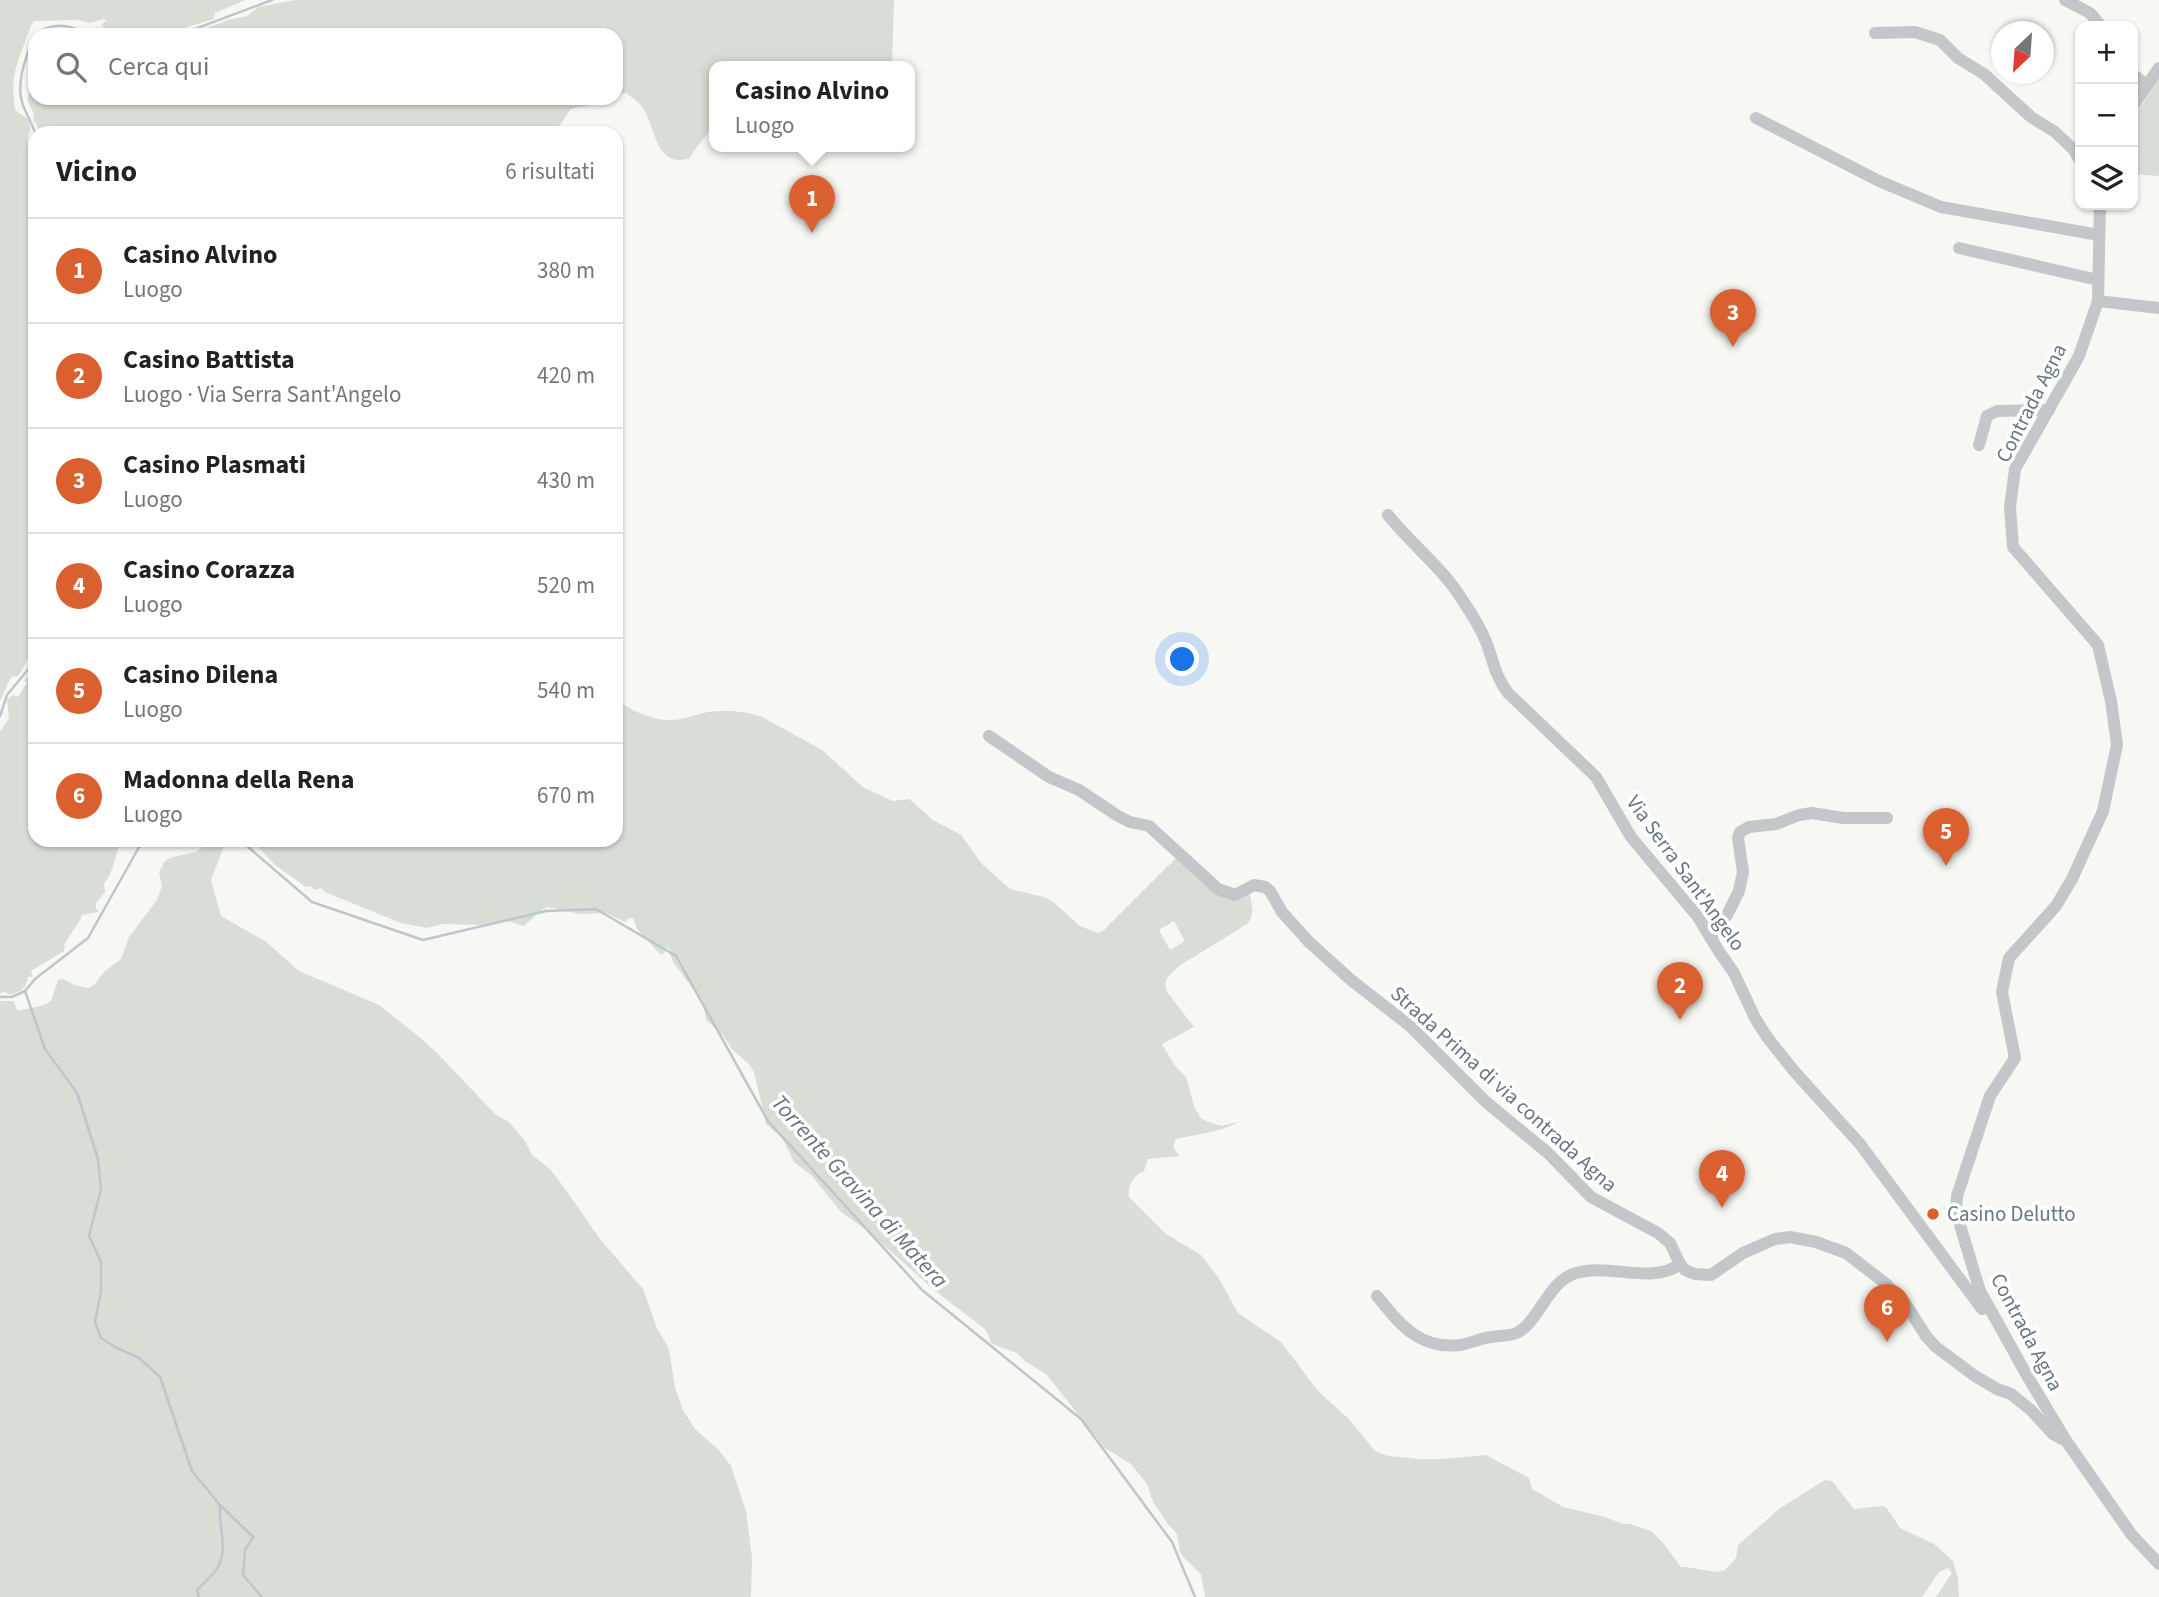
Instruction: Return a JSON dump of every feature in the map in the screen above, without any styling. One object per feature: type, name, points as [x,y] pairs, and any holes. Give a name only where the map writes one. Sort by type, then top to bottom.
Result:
[{"type":"street","points":[[2065,0],[2090,13],[2097,21]]},
{"type":"street","points":[[1875,33],[1916,32],[1940,40],[1958,58],[1984,74],[2031,117],[2055,132],[2075,152]]},
{"type":"street","points":[[2138,99],[2159,68]]},
{"type":"street","points":[[2138,78],[2147,86]]},
{"type":"street","points":[[1756,118],[1879,181],[1941,207],[2099,234]]},
{"type":"street","name":"Contrada Agna","points":[[2100,210],[2098,301],[2079,356],[2015,470],[2010,508],[2014,547],[2098,645],[2111,701],[2117,746],[2103,811],[2072,879],[2056,906],[2009,958],[2002,992],[2015,1058],[1990,1097],[1956,1196],[1956,1212],[1980,1291],[2029,1379],[2067,1442],[2131,1534],[2159,1564]]},
{"type":"street","points":[[1959,248],[2098,280]]},
{"type":"street","points":[[2098,301],[2159,308]]},
{"type":"street","points":[[1979,445],[1987,416],[1997,411],[2049,410]]},
{"type":"street","name":"Via Serra Sant'Angelo","points":[[1388,514],[1406,537],[1432,560],[1462,599],[1487,644],[1499,680],[1508,693],[1596,778],[1631,837],[1698,917],[1734,972],[1767,1037],[1800,1079],[1860,1143],[1986,1315],[2000,1325]]},
{"type":"street","name":"Strada Prima di via contrada Agna","points":[[989,736],[1049,777],[1079,790],[1118,816],[1149,826],[1218,889],[1235,895],[1254,884],[1265,887],[1282,912],[1308,941],[1351,980],[1410,1026],[1486,1102],[1548,1153],[1591,1197],[1658,1233],[1670,1243],[1680,1264]]},
{"type":"street","points":[[1710,937],[1731,908],[1739,891],[1743,872],[1738,838],[1740,832],[1749,827],[1776,824],[1812,813],[1843,818],[1887,818]]},
{"type":"street","points":[[1377,1296],[1405,1328],[1418,1338],[1433,1344],[1464,1345],[1490,1337],[1518,1334],[1529,1324],[1556,1286],[1578,1272],[1596,1270],[1661,1273],[1680,1264],[1695,1274],[1711,1275],[1743,1253],[1775,1239],[1790,1237],[1816,1242],[1846,1253],[1885,1283],[1905,1303],[1936,1347],[1975,1376],[2011,1394],[2031,1410],[2053,1434],[2067,1442]]},
{"type":"shaded area","points":[[0,0],[245,0],[215,13],[214,19],[184,28],[104,28],[101,25],[106,21],[104,19],[91,23],[76,20],[34,21],[28,28],[14,75],[13,91],[15,110],[29,120],[30,126],[28,126],[28,659],[17,677],[10,679],[0,701]]},
{"type":"shaded area","points":[[295,0],[894,0],[892,61],[709,61],[709,131],[690,158],[679,160],[664,153],[641,106],[626,93],[623,94],[623,28],[207,28],[247,16],[258,7]]},
{"type":"shaded area","points":[[2159,79],[2159,176],[2138,174],[2138,111]]},
{"type":"shaded area","points":[[30,105],[587,105],[570,110],[560,126],[37,126],[33,119],[34,114]]},
{"type":"shaded area","points":[[28,677],[28,847],[119,847],[104,884],[105,892],[96,903],[99,912],[81,915],[65,943],[64,951],[31,971],[33,977],[28,977],[25,987],[10,995],[0,993],[0,732],[9,718],[7,700],[13,695],[18,697],[27,683],[24,680]]},
{"type":"shaded area","points":[[623,704],[642,714],[664,720],[725,711],[762,717],[822,750],[864,788],[893,801],[909,799],[933,820],[961,835],[982,864],[1010,889],[1044,897],[1080,926],[1098,933],[1182,852],[1224,890],[1249,890],[1252,912],[1247,924],[1179,966],[1167,978],[1167,992],[1194,1027],[1162,1044],[1175,1066],[1186,1077],[1200,1117],[1221,1126],[1238,1122],[1217,1130],[1176,1139],[1173,1146],[1179,1156],[1148,1159],[1144,1171],[1132,1181],[1129,1197],[1166,1234],[1201,1255],[1218,1277],[1238,1313],[1281,1342],[1318,1391],[1349,1419],[1375,1451],[1388,1456],[1419,1459],[1486,1455],[1529,1478],[1532,1489],[1563,1507],[1651,1531],[1681,1567],[1716,1572],[1725,1570],[1736,1558],[1738,1545],[1779,1509],[1825,1480],[1832,1481],[1854,1509],[1886,1507],[1900,1528],[1934,1544],[1953,1561],[1959,1597],[1936,1597],[1952,1573],[1948,1568],[1939,1572],[1922,1597],[1205,1597],[1201,1574],[1180,1552],[1177,1534],[1153,1502],[1147,1484],[1131,1464],[1105,1448],[1046,1374],[1017,1353],[992,1344],[986,1330],[934,1290],[869,1232],[841,1212],[812,1176],[794,1162],[782,1138],[766,1124],[754,1072],[749,1064],[706,1020],[703,1002],[673,962],[668,947],[660,954],[637,929],[633,918],[625,922],[606,913],[580,914],[548,907],[524,926],[507,921],[484,925],[443,924],[427,928],[401,923],[321,888],[315,890],[311,886],[306,887],[275,865],[258,847],[623,847]],"holes":[[[1174,921],[1185,941],[1170,950],[1159,930]]]},
{"type":"shaded area","points":[[202,847],[224,847],[211,880],[221,916],[265,941],[299,971],[379,1005],[418,1036],[495,1114],[509,1122],[525,1141],[532,1155],[550,1169],[600,1239],[643,1289],[657,1328],[669,1349],[675,1388],[683,1410],[695,1429],[718,1449],[731,1466],[746,1511],[752,1557],[751,1597],[0,1597],[0,1001],[13,1001],[18,1011],[51,1001],[58,980],[63,979],[88,988],[94,985],[104,972],[121,959],[129,937],[157,900],[162,886],[159,872],[165,861],[196,852]]},
{"type":"waterway","name":"Torrente Gravina di Matera","points":[[198,28],[272,0]]},
{"type":"waterway","name":"Torrente Gravina di Matera","points":[[48,28],[75,28]]},
{"type":"waterway","name":"Torrente Gravina di Matera","points":[[28,53],[21,77],[20,94],[32,126]]},
{"type":"waterway","name":"Torrente Gravina di Matera","points":[[0,716],[7,695],[28,670]]},
{"type":"waterway","name":"Torrente Gravina di Matera","points":[[0,997],[12,997],[25,991],[35,979],[88,938],[139,847]]},
{"type":"waterway","name":"Torrente Gravina di Matera","points":[[248,847],[312,902],[423,940],[546,911],[596,909],[676,956],[768,1121],[922,1290],[1081,1419],[1172,1542],[1195,1597]]},
{"type":"waterway","points":[[25,991],[45,1049],[77,1093],[98,1159],[101,1189],[89,1236],[101,1262],[101,1291],[95,1322],[101,1338],[139,1358],[160,1377],[192,1471],[220,1505],[253,1537],[245,1550],[243,1575],[262,1597]]},
{"type":"waterway","points":[[199,1597],[197,1590],[216,1570],[222,1556],[220,1505]]},
{"type":"place","name":"Casino Alvino","points":[[812,233]]},
{"type":"place","name":"Casino Plasmati","points":[[1733,347]]},
{"type":"place","name":"Casino Dilena","points":[[1946,866]]},
{"type":"place","name":"Casino Battista","points":[[1680,1020]]},
{"type":"place","name":"Casino Corazza","points":[[1722,1208]]},
{"type":"place","name":"Casino Delutto","points":[[1933,1214]]},
{"type":"place","name":"Madonna della Rena","points":[[1887,1342]]}]
